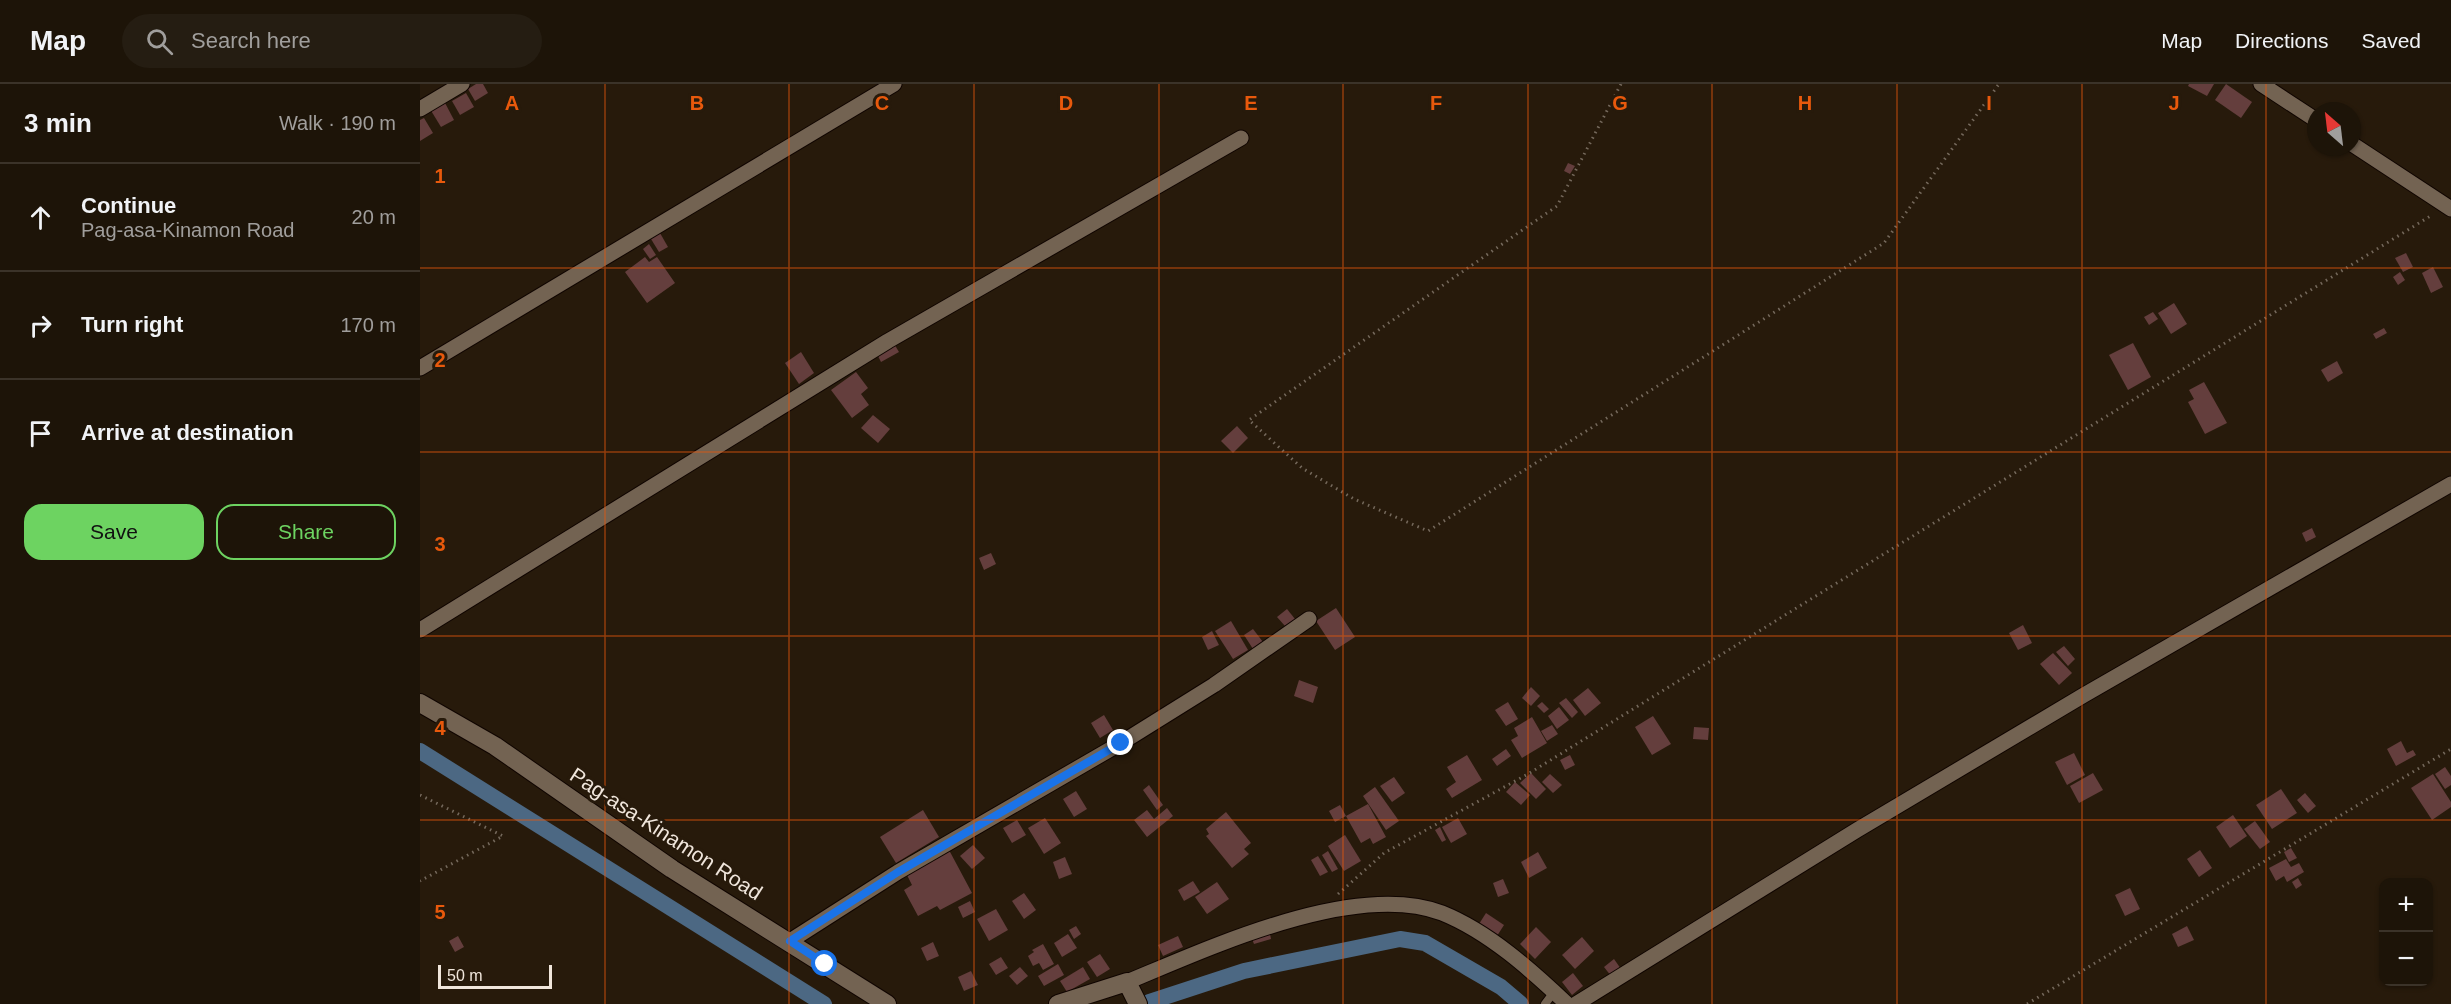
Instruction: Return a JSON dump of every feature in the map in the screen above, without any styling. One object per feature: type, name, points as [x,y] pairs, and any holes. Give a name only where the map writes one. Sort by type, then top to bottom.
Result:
[{"type":"street","points":[[420,109],[462,84]]},
{"type":"street","points":[[420,368],[894,84]]},
{"type":"street","points":[[2261,84],[2307,114]]},
{"type":"street","points":[[420,630],[888,341],[1241,138]]},
{"type":"street","points":[[2361,150],[2449,208]]},
{"type":"street","points":[[1576,1004],[1857,830],[2073,701],[2451,484]]},
{"type":"street","points":[[790,941],[898,872],[1131,737],[1214,685],[1309,619]]},
{"type":"street","name":"Pag-asa-Kinamon Road","points":[[420,703],[495,746],[672,869],[887,1004]]},
{"type":"street","points":[[1058,1004],[1127,982],[1202,951],[1316,913],[1383,903],[1415,906],[1443,914],[1504,951],[1550,998],[1567,1004]]},
{"type":"street","points":[[1127,982],[1138,1004]]},
{"type":"path","points":[[1621,84],[1557,206],[1249,420],[1302,468],[1354,499],[1428,531],[1884,243],[1999,84]]},
{"type":"path","points":[[1316,913],[1384,853],[1528,774],[2449,208]]},
{"type":"path","points":[[2027,1004],[2451,749]]},
{"type":"path","points":[[420,795],[503,836],[420,881]]},
{"type":"building","points":[[476,84],[483,84],[488,93],[475,101],[468,89]]},
{"type":"building","points":[[2189,84],[2214,84],[2207,96],[2188,86]]},
{"type":"building","points":[[2226,84],[2252,102],[2241,118],[2215,100]]},
{"type":"building","points":[[466,93],[474,107],[460,115],[452,101]]},
{"type":"building","points":[[444,101],[454,120],[441,127],[430,109]]},
{"type":"building","points":[[424,118],[433,133],[420,141],[420,120]]},
{"type":"building","points":[[1568,163],[1575,166],[1570,174],[1564,171]]},
{"type":"building","points":[[660,233],[668,247],[659,252],[651,239]]},
{"type":"building","points":[[649,244],[656,255],[650,259],[643,249]]},
{"type":"building","points":[[2406,253],[2413,267],[2403,272],[2395,258]]},
{"type":"building","points":[[645,257],[649,262],[657,257],[675,283],[647,303],[625,272]]},
{"type":"building","points":[[2433,267],[2443,287],[2431,293],[2422,273]]},
{"type":"building","points":[[2400,272],[2405,280],[2398,285],[2393,277]]},
{"type":"building","points":[[2174,303],[2187,324],[2171,334],[2158,313]]},
{"type":"building","points":[[2153,312],[2158,319],[2149,325],[2144,317]]},
{"type":"building","points":[[2384,328],[2387,333],[2376,339],[2373,334]]},
{"type":"building","points":[[893,342],[899,352],[881,362],[876,352]]},
{"type":"building","points":[[2133,343],[2151,377],[2128,390],[2109,355]]},
{"type":"building","points":[[801,352],[814,373],[799,384],[785,363]]},
{"type":"building","points":[[2337,361],[2343,373],[2328,382],[2321,370]]},
{"type":"building","points":[[856,372],[868,388],[861,394],[869,405],[852,418],[831,390]]},
{"type":"building","points":[[2204,382],[2227,423],[2205,434],[2188,402],[2194,399],[2189,390]]},
{"type":"building","points":[[873,415],[890,429],[878,443],[861,428]]},
{"type":"building","points":[[1237,426],[1248,438],[1233,453],[1221,441]]},
{"type":"building","points":[[2312,528],[2316,537],[2306,542],[2302,533]]},
{"type":"building","points":[[991,553],[996,564],[984,570],[979,558]]},
{"type":"building","points":[[1336,608],[1355,637],[1335,650],[1316,621]]},
{"type":"building","points":[[1287,609],[1295,619],[1285,626],[1277,617]]},
{"type":"building","points":[[1231,621],[1248,650],[1233,659],[1215,631]]},
{"type":"building","points":[[2023,625],[2032,643],[2018,650],[2009,633]]},
{"type":"building","points":[[1253,629],[1263,642],[1253,649],[1244,635]]},
{"type":"building","points":[[1212,631],[1219,645],[1208,650],[1202,637]]},
{"type":"building","points":[[2064,646],[2075,659],[2068,666],[2056,652]]},
{"type":"building","points":[[2053,653],[2072,673],[2059,685],[2040,664]]},
{"type":"building","points":[[1299,680],[1318,687],[1313,703],[1294,696]]},
{"type":"building","points":[[1531,687],[1540,696],[1531,706],[1522,698]]},
{"type":"building","points":[[1588,688],[1601,703],[1585,716],[1573,700]]},
{"type":"building","points":[[1566,698],[1578,712],[1572,718],[1559,703]]},
{"type":"building","points":[[1508,702],[1518,719],[1506,726],[1495,710]]},
{"type":"building","points":[[1542,702],[1549,709],[1544,713],[1537,706]]},
{"type":"building","points":[[1559,707],[1569,720],[1557,729],[1548,716]]},
{"type":"building","points":[[1104,715],[1113,730],[1100,738],[1091,723]]},
{"type":"building","points":[[1653,716],[1671,744],[1652,755],[1635,727]]},
{"type":"building","points":[[1532,717],[1547,743],[1522,758],[1511,740],[1518,736],[1514,728]]},
{"type":"building","points":[[1552,725],[1558,734],[1547,741],[1541,731]]},
{"type":"building","points":[[1694,727],[1709,728],[1708,740],[1693,739]]},
{"type":"building","points":[[2401,741],[2407,753],[2413,750],[2416,755],[2396,766],[2387,749]]},
{"type":"building","points":[[1506,749],[1511,756],[1497,766],[1492,759]]},
{"type":"building","points":[[2074,753],[2085,775],[2067,785],[2055,762]]},
{"type":"building","points":[[1467,755],[1482,780],[1452,798],[1446,789],[1456,782],[1447,767]]},
{"type":"building","points":[[1570,755],[1575,765],[1565,770],[1560,760]]},
{"type":"building","points":[[2445,767],[2451,776],[2451,785],[2445,789],[2435,774]]},
{"type":"building","points":[[1531,773],[1546,789],[1536,799],[1520,783]]},
{"type":"building","points":[[2093,773],[2103,790],[2079,803],[2070,786]]},
{"type":"building","points":[[1550,774],[1562,785],[1553,793],[1542,782]]},
{"type":"building","points":[[2433,774],[2451,802],[2451,807],[2432,820],[2411,788]]},
{"type":"building","points":[[1394,777],[1405,793],[1392,802],[1380,786]]},
{"type":"building","points":[[1515,782],[1530,795],[1521,805],[1506,792]]},
{"type":"building","points":[[1149,785],[1163,805],[1157,810],[1143,790]]},
{"type":"building","points":[[1375,787],[1399,821],[1386,830],[1363,796]]},
{"type":"building","points":[[2281,789],[2297,813],[2272,829],[2256,805]]},
{"type":"building","points":[[1076,791],[1087,809],[1074,817],[1063,799]]},
{"type":"building","points":[[2305,793],[2316,806],[2308,813],[2297,800]]},
{"type":"building","points":[[1368,804],[1386,837],[1373,844],[1370,838],[1361,843],[1346,816]]},
{"type":"building","points":[[1340,805],[1346,816],[1335,822],[1329,811]]},
{"type":"building","points":[[1167,808],[1173,816],[1147,837],[1134,820],[1147,810],[1154,819]]},
{"type":"building","points":[[923,810],[939,837],[896,863],[880,837]]},
{"type":"building","points":[[1226,812],[1251,843],[1244,849],[1249,854],[1232,868],[1206,836],[1209,834],[1206,829]]},
{"type":"building","points":[[2233,815],[2247,836],[2230,848],[2216,827]]},
{"type":"building","points":[[1045,818],[1061,843],[1044,854],[1028,828]]},
{"type":"building","points":[[1458,818],[1467,834],[1451,843],[1442,827]]},
{"type":"building","points":[[1017,820],[1026,835],[1012,843],[1003,828]]},
{"type":"building","points":[[2255,821],[2270,842],[2260,849],[2244,829]]},
{"type":"building","points":[[1440,827],[1446,840],[1442,842],[1435,830]]},
{"type":"building","points":[[1345,835],[1361,861],[1344,871],[1328,846]]},
{"type":"building","points":[[973,845],[985,858],[972,869],[960,856]]},
{"type":"building","points":[[2291,848],[2297,858],[2289,862],[2284,852]]},
{"type":"building","points":[[949,850],[972,893],[940,910],[937,906],[918,916],[904,890],[912,885],[906,873]]},
{"type":"building","points":[[2200,850],[2212,868],[2199,877],[2187,859]]},
{"type":"building","points":[[1328,851],[1338,869],[1332,872],[1322,855]]},
{"type":"building","points":[[1538,852],[1547,868],[1529,878],[1521,862]]},
{"type":"building","points":[[1318,856],[1328,872],[1320,876],[1311,860]]},
{"type":"building","points":[[1065,857],[1072,874],[1059,879],[1053,862]]},
{"type":"building","points":[[2286,859],[2291,867],[2299,863],[2304,872],[2287,882],[2284,876],[2276,881],[2269,868]]},
{"type":"building","points":[[2298,878],[2302,885],[2296,889],[2292,882]]},
{"type":"building","points":[[1503,879],[1509,893],[1498,897],[1493,883]]},
{"type":"building","points":[[1193,881],[1200,892],[1184,901],[1178,890]]},
{"type":"building","points":[[1217,882],[1229,899],[1207,914],[1195,897]]},
{"type":"building","points":[[2130,888],[2140,909],[2125,916],[2115,895]]},
{"type":"building","points":[[1024,893],[1036,910],[1024,919],[1012,901]]},
{"type":"building","points":[[970,901],[975,912],[963,918],[958,907]]},
{"type":"building","points":[[996,909],[1008,930],[989,941],[977,919]]},
{"type":"building","points":[[1486,913],[1504,925],[1497,936],[1479,924]]},
{"type":"building","points":[[1076,926],[1081,934],[1074,939],[1069,930]]},
{"type":"building","points":[[2187,926],[2194,940],[2178,947],[2172,934]]},
{"type":"building","points":[[1536,927],[1551,942],[1535,959],[1520,944]]},
{"type":"building","points":[[1068,934],[1077,948],[1062,957],[1054,943]]},
{"type":"building","points":[[1270,934],[1271,939],[1254,944],[1252,939]]},
{"type":"building","points":[[458,936],[464,947],[455,952],[449,941]]},
{"type":"building","points":[[1178,936],[1183,947],[1163,956],[1158,945]]},
{"type":"building","points":[[1582,937],[1594,951],[1575,969],[1562,955]]},
{"type":"building","points":[[933,942],[939,956],[927,961],[921,948]]},
{"type":"building","points":[[1043,944],[1054,964],[1043,970],[1039,963],[1033,966],[1028,956],[1034,952],[1032,950]]},
{"type":"building","points":[[1100,954],[1110,969],[1097,977],[1087,962]]},
{"type":"building","points":[[1001,957],[1008,968],[996,975],[989,964]]},
{"type":"building","points":[[1614,959],[1621,969],[1611,976],[1604,967]]},
{"type":"building","points":[[1058,964],[1064,975],[1044,986],[1038,976]]},
{"type":"building","points":[[1020,967],[1028,976],[1017,985],[1009,976]]},
{"type":"building","points":[[1083,967],[1090,979],[1067,992],[1060,981]]},
{"type":"building","points":[[971,971],[978,985],[964,991],[958,977]]},
{"type":"building","points":[[1573,973],[1583,986],[1572,995],[1562,982]]},
{"type":"waterway","points":[[420,751],[824,1004]]},
{"type":"waterway","points":[[1149,1002],[1244,971],[1400,939],[1425,943],[1501,987],[1521,1004]]},
{"type":"route","points":[[825,964],[790,941],[898,872],[1121,743]]}]
